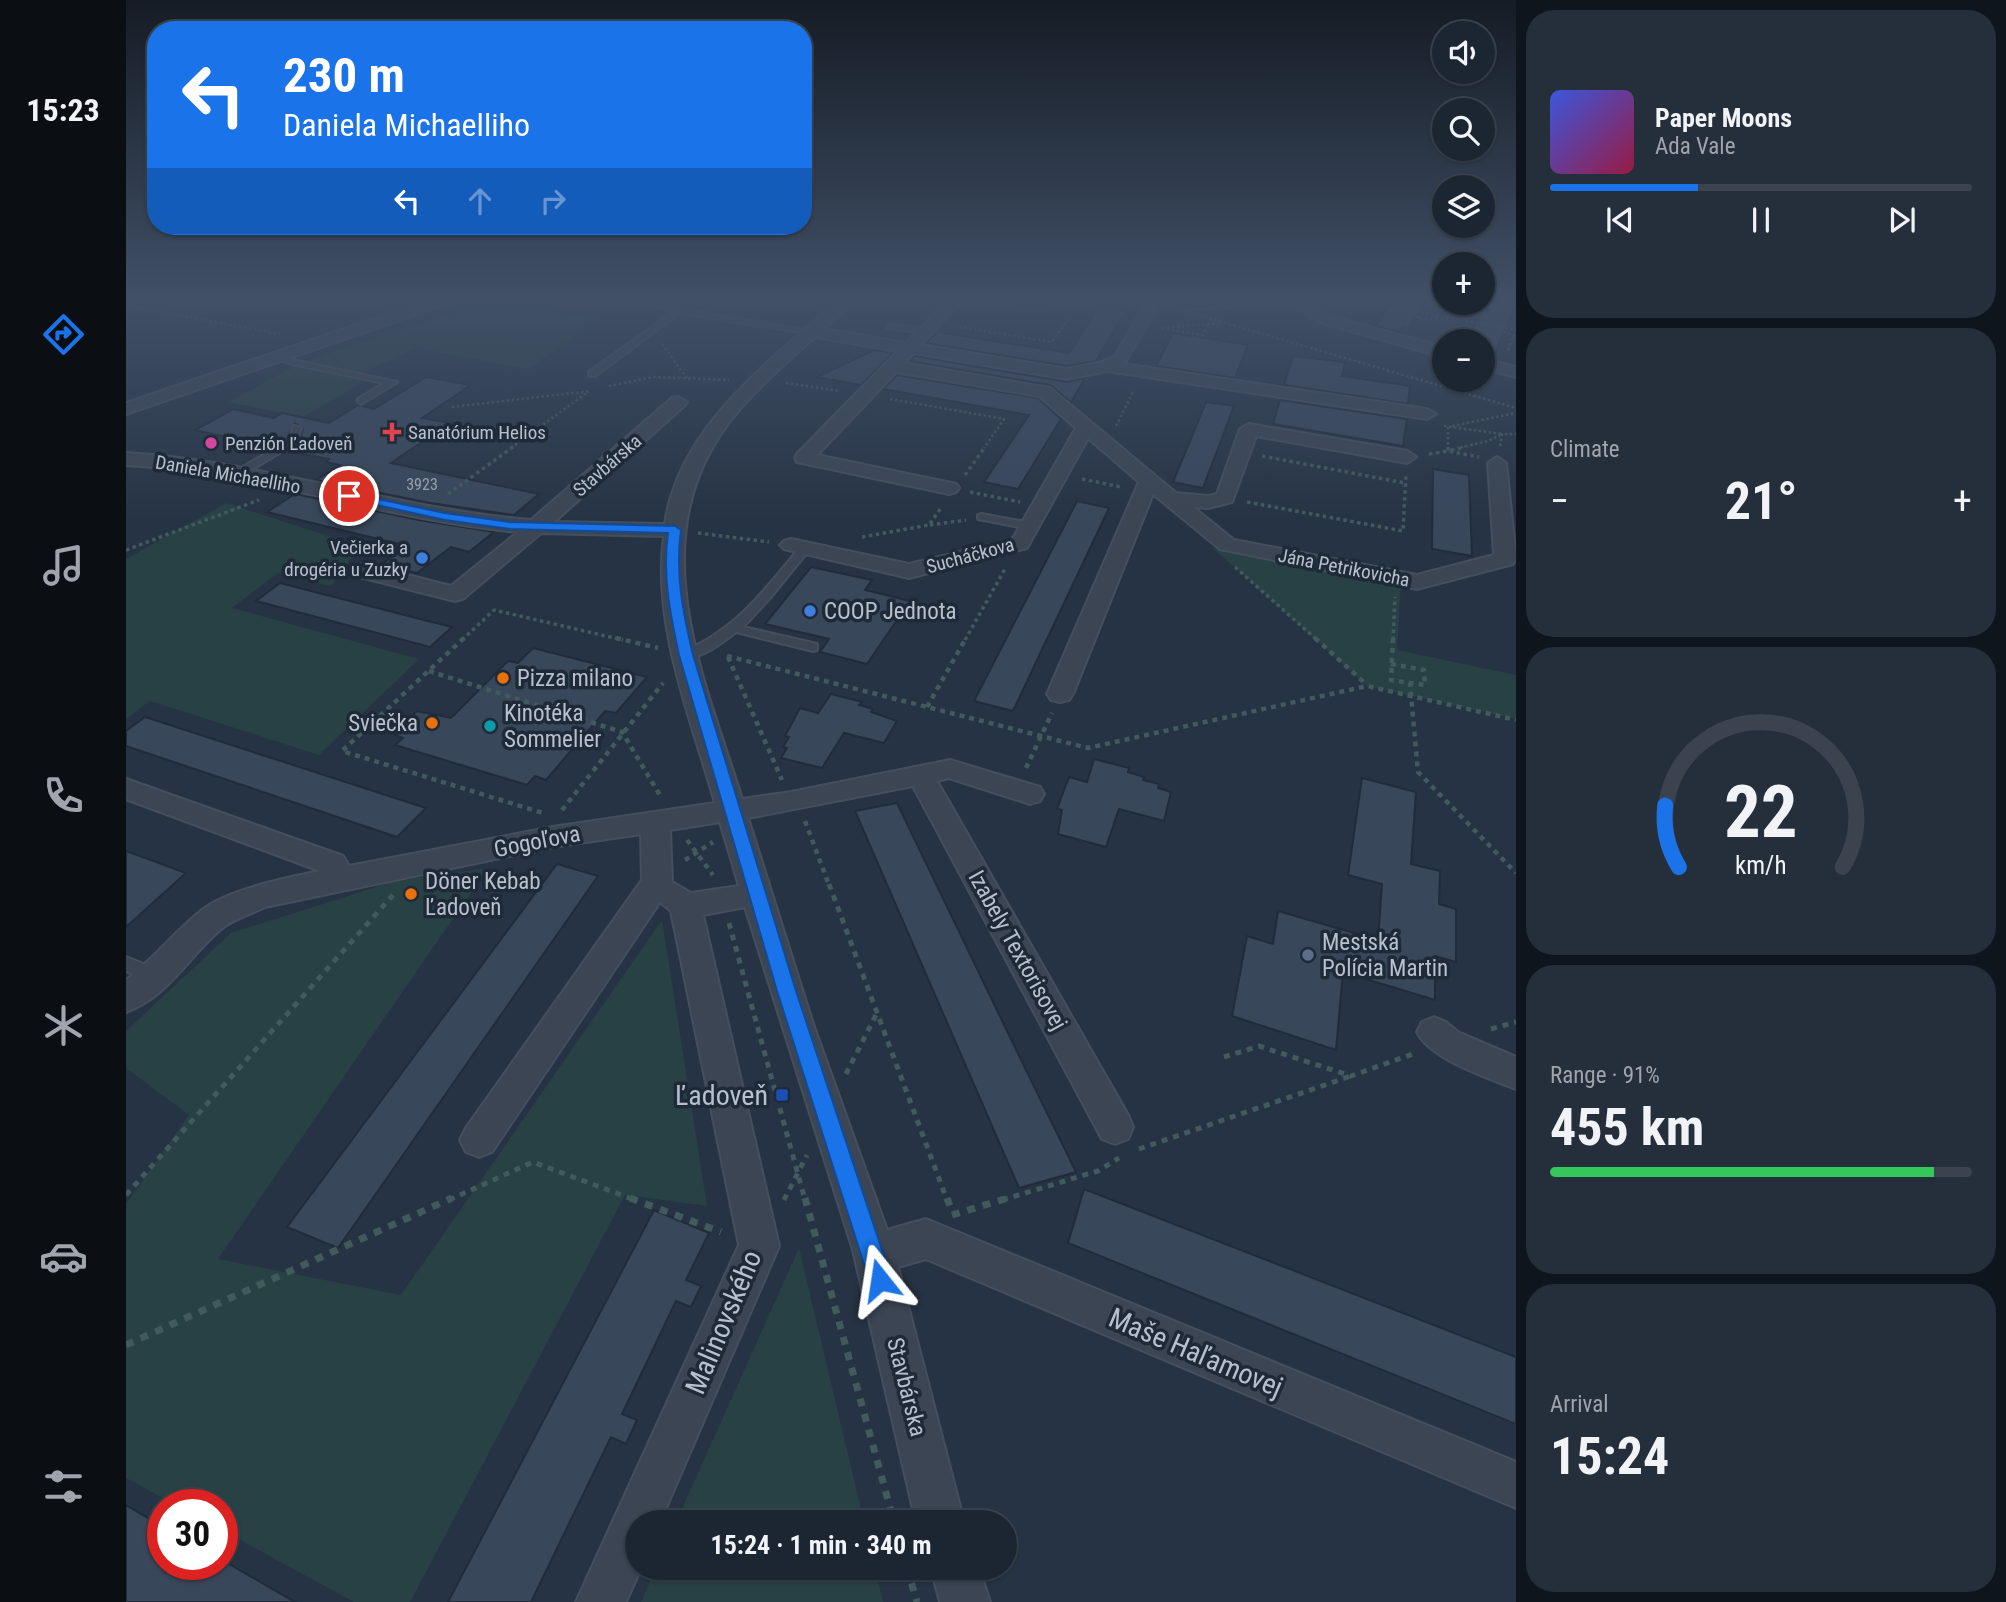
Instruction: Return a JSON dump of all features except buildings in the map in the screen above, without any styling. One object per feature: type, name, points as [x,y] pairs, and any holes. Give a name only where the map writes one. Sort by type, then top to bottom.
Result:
[{"type":"street","points":[[126,409],[233,373]]},
{"type":"street","name":"Stavbárska","points":[[767,373],[721,423],[700,452],[680,502],[671,558],[674,601],[695,652],[735,823],[706,896],[786,991],[874,1254],[937,1510]]},
{"type":"street","points":[[885,373],[804,458],[952,488]]},
{"type":"street","points":[[931,373],[1044,392],[1149,481],[1060,694]]},
{"type":"street","points":[[1152,373],[1427,414]]},
{"type":"street","name":"Stavbárska","points":[[536,527],[678,402]]},
{"type":"street","name":"Sucháčkova","points":[[798,547],[909,571],[1025,535],[1085,427]]},
{"type":"street","points":[[1215,535],[1249,429],[1407,457]]},
{"type":"street","name":"Daniela Michaelliho","points":[[126,459],[181,463],[239,473],[488,523],[536,527],[675,530]]},
{"type":"street","name":"Jána Petrikovicha","points":[[1149,481],[1227,545],[1417,582],[1504,559],[1497,463]]},
{"type":"street","points":[[1172,499],[1208,502],[1225,498]]},
{"type":"street","points":[[364,571],[455,594],[536,527]]},
{"type":"street","points":[[735,823],[791,802],[950,769],[1020,791]]},
{"type":"street","name":"Izabely Textorisovej","points":[[920,774],[1115,1128]]},
{"type":"street","points":[[126,789],[332,864],[343,880]]},
{"type":"street","name":"Gogoľova","points":[[126,998],[155,976],[215,917],[257,898],[421,864],[555,827],[664,820],[735,823]]},
{"type":"street","name":"Malinovského","points":[[601,1602],[758,1246],[706,896],[664,820]]},
{"type":"street","points":[[479,1140],[706,896]]},
{"type":"street","points":[[1440,1037],[1516,1073]]},
{"type":"street","name":"Maše Haľamovej","points":[[874,1254],[926,1239],[1516,1485]]},
{"type":"street","points":[[959,1580],[965,1602]]},
{"type":"lane","points":[[346,373],[393,382],[361,401]]},
{"type":"lane","points":[[239,473],[293,441],[297,428]]},
{"type":"lane","points":[[982,517],[1025,535]]},
{"type":"lane","points":[[695,652],[737,629],[798,547]]},
{"type":"lane","points":[[737,629],[813,647]]},
{"type":"lane","points":[[126,964],[155,976]]},
{"type":"path","points":[[684,373],[690,380]]},
{"type":"path","points":[[1395,373],[1516,408]]},
{"type":"path","points":[[424,512],[588,392],[592,374]]},
{"type":"path","points":[[453,407],[588,392],[653,377],[690,380],[760,379],[1004,419],[952,488],[929,525]]},
{"type":"path","points":[[1111,436],[1135,389]]},
{"type":"path","points":[[1448,427],[1516,413]]},
{"type":"path","points":[[1448,427],[1448,451]]},
{"type":"path","points":[[1225,498],[1403,531],[1407,457],[1489,441],[1502,433],[1448,427]]},
{"type":"path","points":[[1448,451],[1499,460],[1497,463]]},
{"type":"path","points":[[1240,452],[1405,483]]},
{"type":"path","points":[[126,550],[299,485]]},
{"type":"path","points":[[952,488],[1023,503]]},
{"type":"path","points":[[860,538],[982,517]]},
{"type":"path","points":[[675,530],[798,547]]},
{"type":"path","points":[[927,707],[1025,535]]},
{"type":"path","points":[[1391,664],[1424,670],[1425,685],[1391,680],[1391,664],[1396,578]]},
{"type":"path","points":[[695,652],[622,732],[555,827],[342,751],[495,610],[695,652],[728,656],[1088,748],[1367,685],[1516,720]]},
{"type":"path","points":[[728,656],[791,802],[804,818],[953,1214]]},
{"type":"path","points":[[429,671],[622,732],[664,820],[720,883],[706,896]]},
{"type":"path","points":[[1410,683],[1418,772],[1516,873]]},
{"type":"path","points":[[1020,791],[1060,694]]},
{"type":"path","points":[[735,823],[720,838],[674,866],[706,896],[890,1510]]},
{"type":"path","points":[[126,1195],[421,864]]},
{"type":"path","points":[[1224,1057],[1259,1046],[1351,1076],[1440,1037],[1516,1022]]},
{"type":"path","points":[[126,1345],[533,1162],[758,1246]]},
{"type":"path","points":[[911,1580],[917,1602]]},
{"type":"green space","points":[[282,373],[323,373],[365,381],[303,417],[228,402]]},
{"type":"green space","points":[[226,503],[360,546],[331,586],[278,573],[232,608],[419,659],[319,755],[150,701],[126,719],[126,559]]},
{"type":"green space","points":[[1212,547],[1401,583],[1397,650],[1516,675],[1516,719],[1367,686]]},
{"type":"green space","points":[[488,868],[218,1259],[401,1295],[662,920],[707,1206],[625,1195],[410,1602],[354,1602],[238,1539],[238,1489],[147,1489],[126,1478],[126,1204],[189,1115],[126,1068],[126,1031],[231,933],[395,881]]},
{"type":"green space","points":[[799,1248],[861,1510],[681,1510]]},
{"type":"green space","points":[[651,1580],[878,1580],[883,1602],[641,1602]]},
{"type":"place","name":"Sanatórium Helios","points":[[392,432]]},
{"type":"place","name":"Penzión Ľadoveň","points":[[211,443]]},
{"type":"place","name":"Večierka a drogéria u Zuzky","points":[[422,558]]},
{"type":"place","name":"COOP Jednota","points":[[810,611]]},
{"type":"place","name":"Pizza milano","points":[[503,678]]},
{"type":"place","name":"Sviečka","points":[[432,723]]},
{"type":"place","name":"Kinotéka Sommelier","points":[[490,726]]},
{"type":"place","name":"Döner Kebab Ľadoveň","points":[[411,894]]},
{"type":"place","name":"Mestská Polícia Martin","points":[[1308,955]]},
{"type":"place","name":"Ľadoveň","points":[[782,1095]]},
{"type":"route","points":[[349,496],[510,526],[675,530],[671,558],[674,601],[686,655],[786,991],[874,1254],[880,1280]]}]
